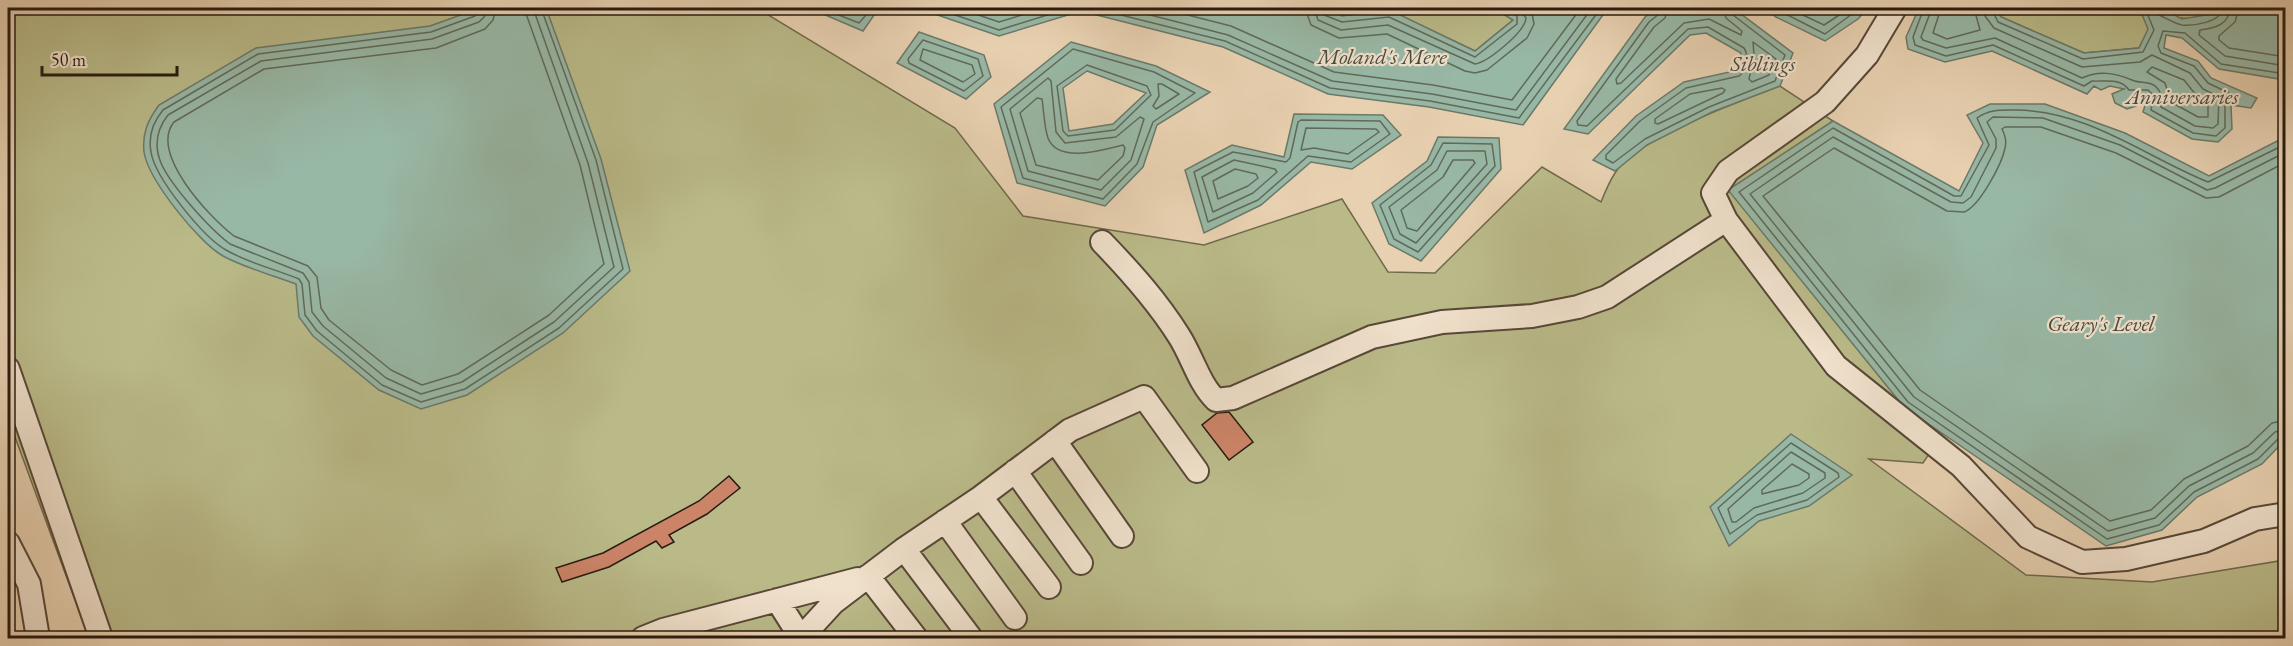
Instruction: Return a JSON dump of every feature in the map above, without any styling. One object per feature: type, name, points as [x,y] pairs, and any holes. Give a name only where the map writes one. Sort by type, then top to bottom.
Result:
[{"type":"lane","points":[[1895,8],[1867,55],[1825,102],[1728,171],[1713,193],[1726,220],[1836,366],[1961,466],[2028,537],[2082,562],[2126,559],[2204,541],[2255,519],[2286,514]]},
{"type":"lane","points":[[1102,242],[1143,283],[1178,335],[1207,392],[1216,400],[1233,398],[1372,337],[1442,322],[1532,316],[1578,307],[1607,297],[1726,220]]},
{"type":"lane","points":[[8,369],[101,639]]},
{"type":"lane","points":[[777,600],[801,638],[834,603],[868,576],[981,497],[1070,430],[1144,397],[1197,471]]},
{"type":"lane","points":[[1055,441],[1122,537]]},
{"type":"lane","points":[[1015,471],[1081,563]]},
{"type":"lane","points":[[981,497],[1049,586]]},
{"type":"lane","points":[[945,521],[1015,618]]},
{"type":"lane","points":[[8,543],[29,584],[38,639]]},
{"type":"lane","points":[[904,549],[971,639]]},
{"type":"lane","points":[[643,639],[680,633],[777,600],[868,576]]},
{"type":"lane","points":[[868,576],[916,639]]},
{"type":"green space","points":[[8,8],[757,8],[955,128],[1023,216],[1204,245],[1342,199],[1388,272],[1435,273],[1542,167],[1601,202],[1615,173],[1644,147],[1691,122],[1780,86],[1833,121],[1729,190],[1904,407],[1943,433],[1923,463],[1869,459],[2026,575],[2152,582],[2285,560],[2285,638],[89,638],[8,418]]},
{"type":"green space","points":[[1321,8],[1494,8],[1513,20],[1475,51],[1390,11],[1342,16]]},
{"type":"green space","points":[[1996,8],[2130,8],[2141,12],[2149,29],[2139,48],[2084,53],[2001,17]]},
{"type":"green space","points":[[2162,8],[2219,8],[2206,16],[2181,18],[2167,13]]},
{"type":"water","points":[[480,8],[546,8],[601,159],[630,271],[563,333],[467,395],[421,409],[379,390],[313,336],[299,317],[296,284],[231,260],[201,238],[176,209],[155,178],[144,152],[144,139],[149,121],[159,105],[256,48],[430,26]]},
{"type":"water","points":[[809,8],[879,8],[863,31]]},
{"type":"water","name":"Moland's Mere","points":[[917,8],[1321,8],[1342,16],[1390,10],[1475,51],[1513,20],[1494,8],[1608,8],[1523,125],[1429,107],[1328,94],[1223,47],[1081,11],[999,36]]},
{"type":"water","name":"Siblings","points":[[1657,8],[1733,8],[1793,53],[1780,86],[1712,112],[1647,145],[1615,171],[1593,160],[1636,116],[1684,82],[1739,70],[1741,53],[1706,33],[1690,35],[1588,134],[1564,129],[1645,17]]},
{"type":"water","points":[[1764,8],[1868,8],[1858,19],[1825,41],[1776,17]]},
{"type":"water","name":"Anniversaries","points":[[1919,8],[1996,8],[2001,17],[2084,53],[2139,48],[2148,29],[2141,12],[2130,8],[2161,8],[2182,19],[2212,14],[2219,8],[2273,8],[2285,15],[2285,80],[2219,69],[2182,38],[2166,35],[2164,48],[2198,61],[2211,78],[2257,98],[2251,108],[2231,105],[2232,129],[2218,142],[2192,139],[2143,112],[2148,96],[2134,94],[2132,99],[2136,106],[2127,109],[2115,103],[2112,94],[2124,89],[2110,86],[2101,90],[2094,86],[2087,94],[1992,51],[1945,62],[1908,49],[1906,37]]},
{"type":"water","points":[[919,32],[984,55],[991,77],[966,99],[897,63]]},
{"type":"water","points":[[1071,42],[1156,66],[1210,92],[1157,125],[1143,167],[1105,206],[1017,183],[994,104]],"holes":[[[1087,71],[1146,93],[1113,124],[1069,131],[1063,88]]]},
{"type":"water","name":"Geary's Level","points":[[1990,104],[2045,104],[2125,133],[2209,176],[2285,137],[2285,440],[2262,464],[2197,497],[2162,530],[2106,546],[1904,407],[1728,190],[1833,121],[1959,191],[1983,143],[1967,115]]},
{"type":"water","points":[[1294,114],[1383,115],[1401,135],[1352,169],[1311,162],[1261,205],[1204,233],[1185,170],[1232,145],[1284,157]]},
{"type":"water","points":[[1438,137],[1499,138],[1501,169],[1421,261],[1389,244],[1372,203],[1427,161]]},
{"type":"water","points":[[1791,434],[1852,475],[1809,506],[1759,521],[1729,546],[1710,507]]},
{"type":"building","points":[[1229,412],[1253,442],[1229,460],[1202,425],[1217,413]]},
{"type":"building","points":[[729,476],[740,488],[707,514],[669,535],[674,542],[662,548],[656,541],[609,567],[562,582],[556,568],[603,553],[699,501]]}]
